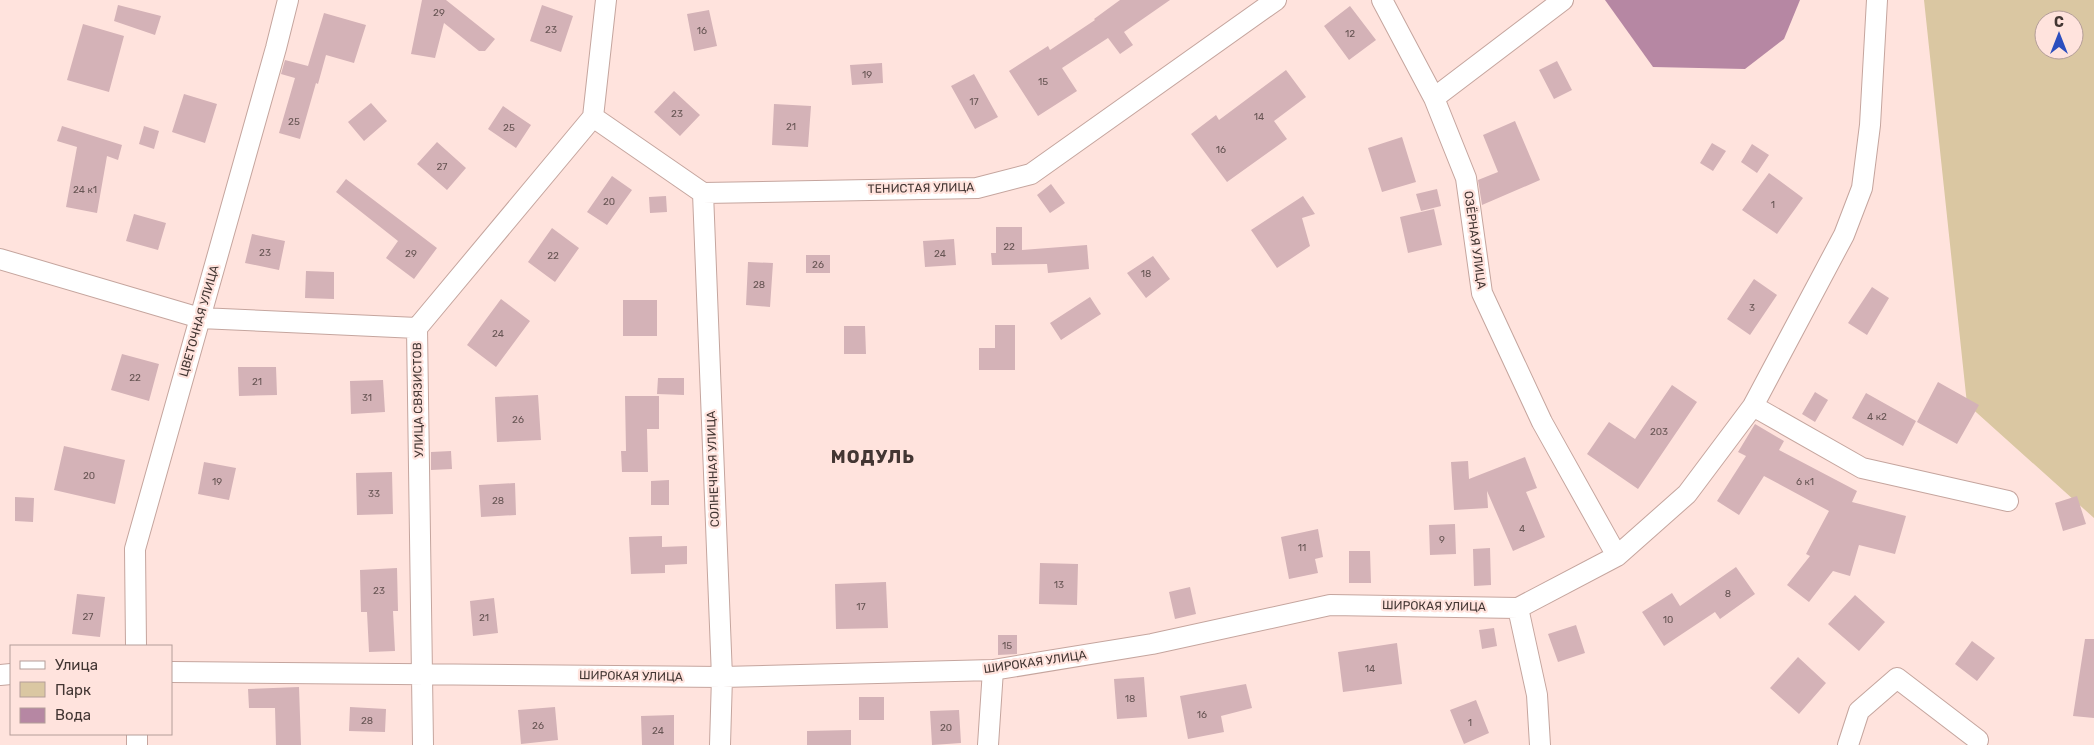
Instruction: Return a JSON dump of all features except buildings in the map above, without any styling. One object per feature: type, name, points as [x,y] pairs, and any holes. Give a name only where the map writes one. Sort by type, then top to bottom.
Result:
[{"type":"street","name":"ЦВЕТОЧНАЯ УЛИЦА","points":[[136,645],[135,549],[288,0]]},
{"type":"street","points":[[606,0],[592,117],[703,192]]},
{"type":"street","name":"ТЕНИСТАЯ УЛИЦА","points":[[703,192],[977,188],[1031,174],[1276,0]]},
{"type":"street","name":"ОЗЁРНАЯ УЛИЦА","points":[[1382,0],[1434,98],[1466,178],[1482,293],[1542,422],[1617,556]]},
{"type":"street","points":[[1434,98],[1563,0]]},
{"type":"street","name":"ШИРОКАЯ УЛИЦА","points":[[172,672],[722,677],[993,670],[1152,644],[1330,605],[1518,608],[1617,556],[1688,494],[1753,406],[1844,235],[1862,188],[1870,125],[1877,0]]},
{"type":"street","name":"УЛИЦА СВЯЗИСТОВ","points":[[423,745],[417,328],[592,117]]},
{"type":"street","name":"СОЛНЕЧНАЯ УЛИЦА","points":[[703,192],[722,677],[720,745]]},
{"type":"street","points":[[0,259],[200,318],[417,328]]},
{"type":"street","points":[[1753,406],[1862,468],[2008,501]]},
{"type":"street","points":[[1518,608],[1537,696],[1540,745]]},
{"type":"street","points":[[988,745],[993,670]]},
{"type":"street","points":[[1848,745],[1859,711],[1896,678],[1978,740]]},
{"type":"green space","points":[[1924,0],[2094,0],[2094,518],[1967,404]]},
{"type":"water","points":[[1605,0],[1800,0],[1784,39],[1745,69],[1653,67]]},
{"type":"district","name":"МОДУЛЬ","points":[[873,457]]}]
